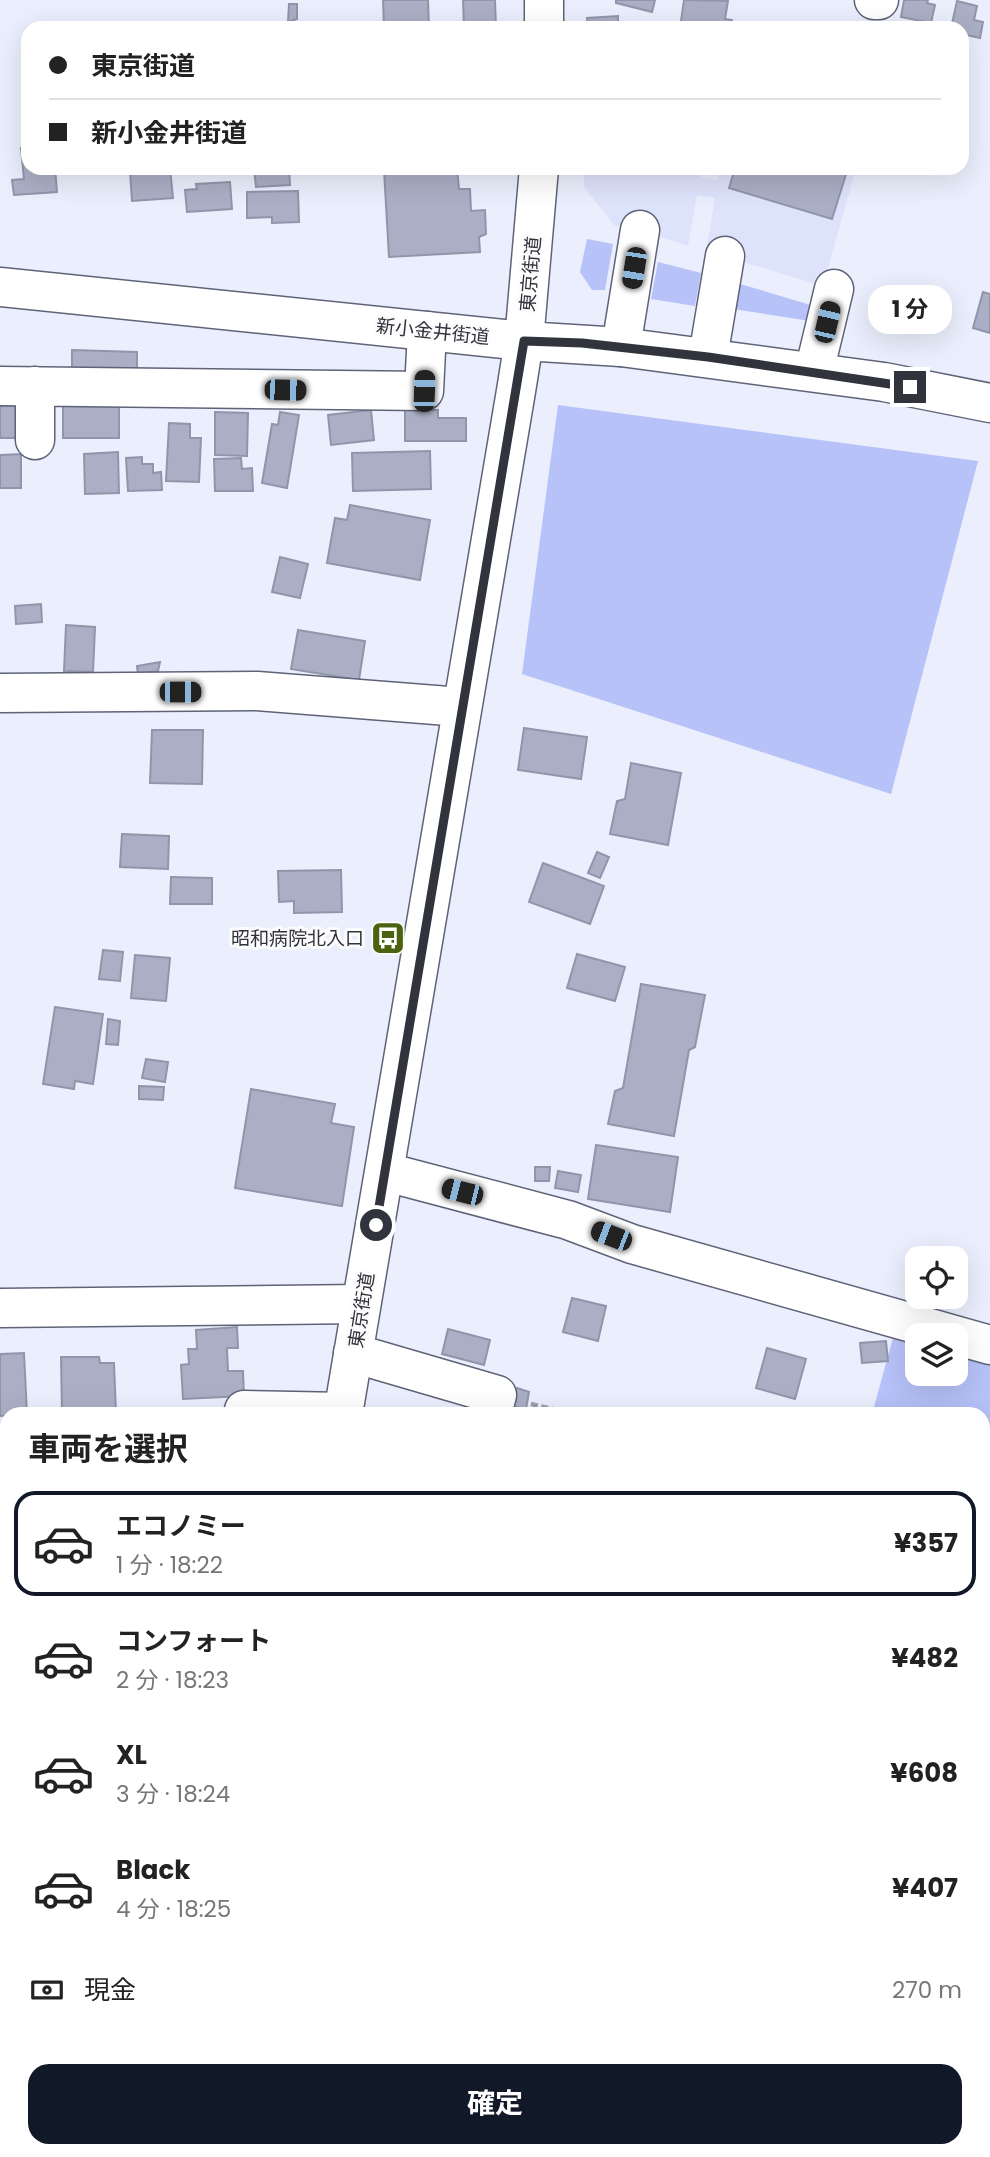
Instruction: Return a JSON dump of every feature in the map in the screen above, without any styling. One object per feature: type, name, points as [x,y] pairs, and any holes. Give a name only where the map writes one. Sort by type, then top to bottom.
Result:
[{"type":"main road","points":[[544,0],[544,21]]},
{"type":"main road","name":"東京街道","points":[[344,1407],[386,1172],[461,707],[524,341],[538,175]]},
{"type":"main road","points":[[621,347],[640,230]]},
{"type":"main road","points":[[708,357],[726,256]]},
{"type":"main road","name":"新小金井街道","points":[[0,287],[524,341],[621,347],[708,357],[884,382],[990,403]]},
{"type":"main road","points":[[814,372],[834,289]]},
{"type":"main road","points":[[35,440],[18,386],[424,391],[428,331]]},
{"type":"main road","points":[[0,693],[257,691],[461,707]]},
{"type":"main road","points":[[386,1172],[568,1220],[632,1244],[990,1345]]},
{"type":"main road","points":[[0,1308],[361,1304]]},
{"type":"main road","points":[[354,1353],[494,1405]]},
{"type":"path","points":[[494,1405],[512,1407]]},
{"type":"shaded area","points":[[584,175],[701,175],[717,180],[718,175],[854,175],[823,286],[706,251],[715,198],[697,195],[688,246],[640,230],[614,225],[584,187]]},
{"type":"shaded area","points":[[587,239],[613,244],[605,290],[592,290],[580,272]]},
{"type":"shaded area","points":[[658,262],[701,273],[695,306],[651,299]]},
{"type":"shaded area","points":[[737,283],[814,306],[810,321],[733,309]]},
{"type":"shaded area","points":[[558,405],[978,461],[891,794],[522,674]]},
{"type":"shaded area","points":[[896,1327],[905,1330],[905,1386],[968,1386],[968,1347],[990,1353],[990,1407],[874,1407]]},
{"type":"building","points":[[383,0],[428,0],[429,21],[384,21]]},
{"type":"building","points":[[463,0],[495,0],[496,21],[464,21]]},
{"type":"building","points":[[616,0],[655,0],[652,12],[616,3]]},
{"type":"building","points":[[684,0],[728,1],[725,19],[732,21],[681,21]]},
{"type":"building","points":[[904,0],[928,0],[927,3],[935,5],[931,21],[901,17]]},
{"type":"building","points":[[957,1],[977,6],[974,20],[983,22],[980,38],[969,36],[969,21],[953,21]]},
{"type":"building","points":[[289,4],[297,4],[297,19],[288,21]]},
{"type":"building","points":[[618,16],[618,21],[587,21],[587,18]]},
{"type":"building","points":[[24,175],[56,175],[57,192],[14,195],[12,180],[24,179]]},
{"type":"building","points":[[130,175],[171,175],[173,198],[132,201]]},
{"type":"building","points":[[255,175],[289,175],[290,185],[256,187]]},
{"type":"building","points":[[384,175],[458,175],[459,189],[470,189],[471,211],[485,210],[486,234],[479,237],[480,252],[389,257]]},
{"type":"building","points":[[733,175],[846,175],[832,219],[729,188]]},
{"type":"building","points":[[230,182],[232,209],[187,212],[185,190],[197,189],[196,184]]},
{"type":"building","points":[[298,191],[299,222],[272,223],[272,217],[247,218],[247,192]]},
{"type":"building","points":[[983,292],[990,294],[990,333],[973,328]]},
{"type":"building","points":[[72,350],[137,352],[137,376],[72,375]]},
{"type":"building","points":[[63,405],[119,405],[119,438],[63,438]]},
{"type":"building","points":[[0,406],[17,406],[19,438],[0,438]]},
{"type":"building","points":[[371,410],[374,440],[331,445],[328,415]]},
{"type":"building","points":[[405,410],[438,410],[438,418],[466,418],[466,441],[405,441]]},
{"type":"building","points":[[215,412],[248,413],[247,456],[215,455]]},
{"type":"building","points":[[280,412],[299,415],[287,488],[262,483],[272,424],[278,425]]},
{"type":"building","points":[[169,423],[190,424],[190,438],[201,438],[199,482],[166,481]]},
{"type":"building","points":[[430,451],[431,489],[353,491],[352,453]]},
{"type":"building","points":[[118,452],[119,493],[85,494],[84,454]]},
{"type":"building","points":[[21,454],[21,488],[0,488],[0,455]]},
{"type":"building","points":[[142,457],[142,464],[153,464],[153,473],[161,472],[162,490],[128,491],[126,458]]},
{"type":"building","points":[[241,458],[242,469],[252,468],[253,491],[215,491],[214,459]]},
{"type":"building","points":[[350,505],[430,520],[420,580],[327,563],[335,518],[347,520]]},
{"type":"building","points":[[280,557],[308,564],[300,598],[272,592]]},
{"type":"building","points":[[41,604],[42,622],[16,624],[15,606]]},
{"type":"building","points":[[66,625],[95,627],[93,672],[64,671]]},
{"type":"building","points":[[298,630],[365,641],[359,680],[291,669]]},
{"type":"building","points":[[160,662],[158,671],[138,674],[137,666]]},
{"type":"building","points":[[524,728],[587,737],[581,779],[518,770]]},
{"type":"building","points":[[152,730],[203,730],[202,784],[150,783]]},
{"type":"building","points":[[631,763],[681,773],[668,845],[610,834],[617,801],[625,799]]},
{"type":"building","points":[[122,834],[169,836],[168,869],[120,867]]},
{"type":"building","points":[[597,852],[609,857],[600,878],[588,873]]},
{"type":"building","points":[[543,863],[604,886],[590,924],[529,902]]},
{"type":"building","points":[[341,870],[342,912],[294,913],[294,901],[279,902],[278,871]]},
{"type":"building","points":[[171,877],[212,878],[212,904],[170,904]]},
{"type":"building","points":[[103,950],[123,952],[120,981],[99,979]]},
{"type":"building","points":[[577,954],[625,967],[615,1001],[567,988]]},
{"type":"building","points":[[135,955],[170,958],[166,1001],[131,998]]},
{"type":"building","points":[[641,984],[705,995],[695,1047],[689,1050],[674,1136],[608,1124],[615,1091],[623,1088]]},
{"type":"building","points":[[55,1007],[103,1014],[93,1084],[75,1081],[74,1089],[43,1084]]},
{"type":"building","points":[[108,1019],[120,1021],[118,1045],[106,1044]]},
{"type":"building","points":[[146,1059],[168,1062],[165,1082],[142,1078]]},
{"type":"building","points":[[139,1086],[164,1087],[163,1100],[139,1099]]},
{"type":"building","points":[[251,1089],[335,1104],[331,1123],[354,1127],[342,1206],[235,1188]]},
{"type":"building","points":[[596,1145],[678,1157],[670,1212],[588,1199]]},
{"type":"building","points":[[535,1167],[550,1167],[549,1181],[535,1181]]},
{"type":"building","points":[[558,1171],[581,1175],[578,1192],[555,1188]]},
{"type":"building","points":[[572,1298],[606,1306],[598,1341],[563,1332]]},
{"type":"building","points":[[237,1327],[238,1348],[227,1348],[228,1371],[243,1371],[244,1396],[183,1399],[181,1365],[189,1364],[188,1349],[197,1349],[196,1330]]},
{"type":"building","points":[[448,1329],[490,1340],[484,1365],[442,1354]]},
{"type":"building","points":[[886,1341],[888,1361],[862,1363],[860,1343]]},
{"type":"building","points":[[767,1348],[806,1359],[795,1399],[756,1388]]},
{"type":"building","points":[[24,1353],[27,1407],[0,1407],[0,1354]]},
{"type":"building","points":[[61,1357],[99,1357],[100,1363],[114,1363],[116,1407],[62,1407]]},
{"type":"building","points":[[517,1388],[529,1392],[526,1407],[510,1406]]},
{"type":"place","name":"昭和病院北入口","points":[[388,938]]},
{"type":"route","points":[[376,1225],[524,341],[582,343],[708,357],[910,387]]}]
